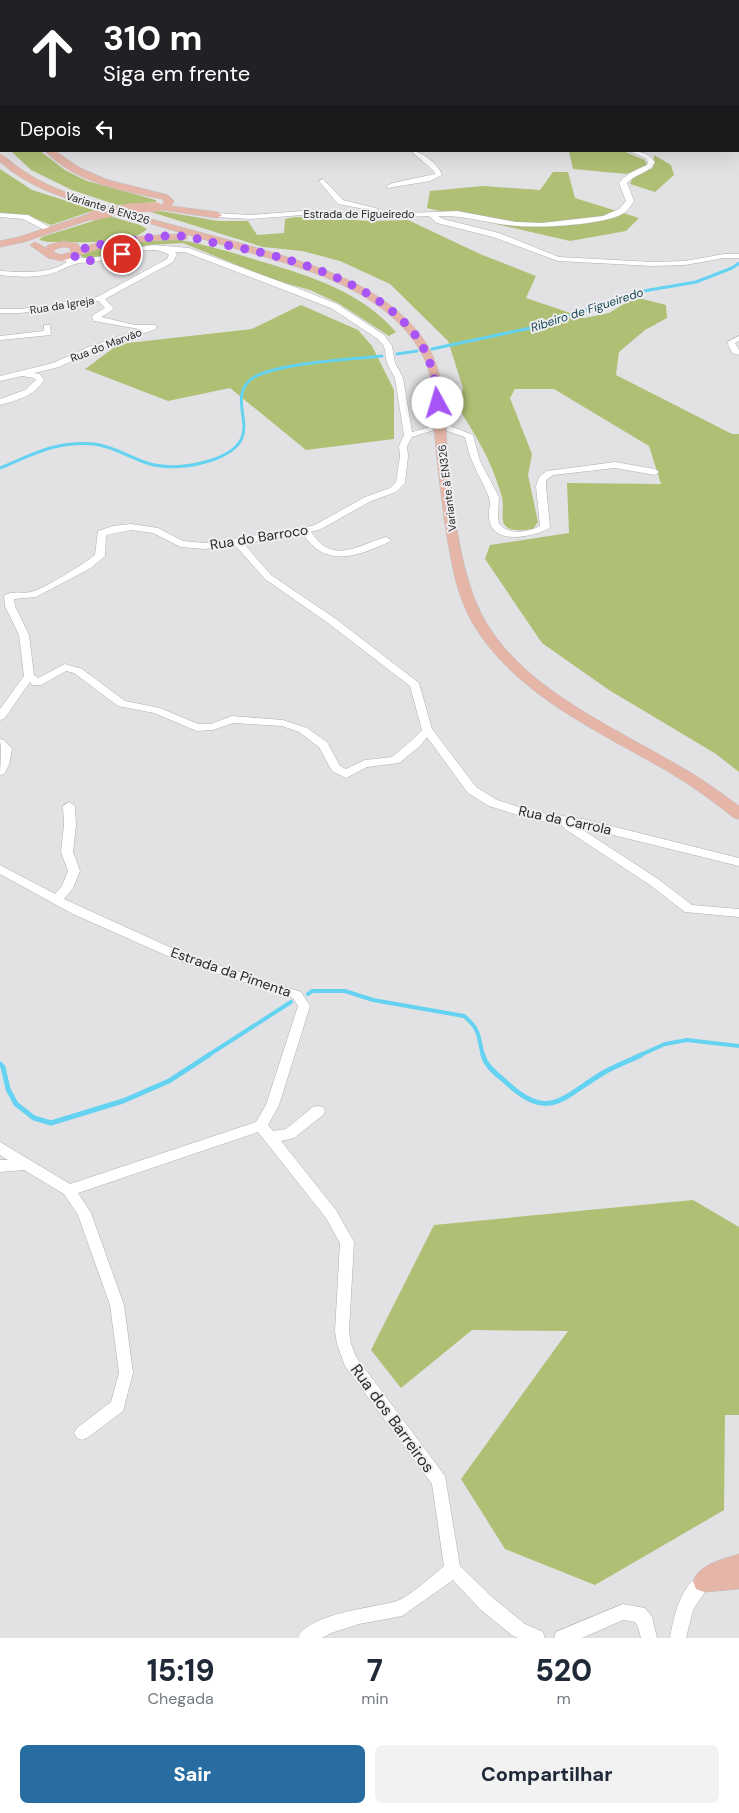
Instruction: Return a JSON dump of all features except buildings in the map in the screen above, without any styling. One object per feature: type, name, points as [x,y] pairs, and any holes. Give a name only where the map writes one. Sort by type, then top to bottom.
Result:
[{"type":"main road","points":[[50,152],[79,172],[94,179],[127,189],[165,197],[217,215]]},
{"type":"main road","name":"Variante à EN326","points":[[2,158],[21,174],[43,186],[120,213],[300,264],[355,287],[384,305],[401,320],[415,335],[426,352],[434,375],[445,480],[458,570],[464,594],[475,619],[495,646],[522,673],[570,709],[674,769],[739,814]]},
{"type":"main road","points":[[161,207],[169,201],[165,197]]},
{"type":"main road","name":"Estrada de Figueiredo","points":[[0,244],[21,240],[122,208],[161,207],[217,215]]},
{"type":"main road","points":[[120,213],[146,224],[151,229],[148,234],[123,242]]},
{"type":"main road","points":[[21,240],[56,253],[74,254],[96,246],[155,237],[181,236],[246,248]]},
{"type":"main road","points":[[704,1581],[714,1573],[739,1565]]},
{"type":"main road","points":[[704,1581],[739,1578]]},
{"type":"street","points":[[389,187],[397,182],[431,179],[439,175],[437,170],[415,152]]},
{"type":"street","name":"Estrada de Figueiredo","points":[[217,215],[250,217],[302,213],[406,215],[457,213],[516,224],[573,223],[604,218],[622,211],[630,200],[623,183],[629,176],[650,166],[652,162],[648,157],[635,152]]},
{"type":"street","points":[[323,180],[341,202],[404,213],[406,215]]},
{"type":"street","points":[[430,214],[440,221],[496,234],[558,259],[622,260],[653,264],[685,263],[724,256],[739,256]]},
{"type":"street","points":[[0,215],[25,217],[51,230]]},
{"type":"street","points":[[0,274],[34,274],[54,271],[74,254],[90,261],[150,246],[169,249]]},
{"type":"street","name":"Rua da Igreja","points":[[0,311],[21,311],[100,299],[143,277],[170,260],[172,254],[169,249]]},
{"type":"street","name":"Rua do Barroco","points":[[5,593],[33,595],[88,566],[100,556],[101,533],[114,529],[131,527],[155,530],[180,544],[205,546],[238,543],[258,537],[306,531],[318,527],[368,498],[393,490],[400,483],[404,456],[403,446],[408,435],[399,378],[391,363],[388,346],[381,337],[334,306],[186,250],[169,249]]},
{"type":"street","points":[[54,271],[59,264],[56,253]]},
{"type":"street","name":"Rua do Marvão","points":[[0,380],[56,365],[89,350],[153,327],[135,327],[97,319],[96,317],[110,309],[100,299]]},
{"type":"street","points":[[0,338],[48,333],[47,327]]},
{"type":"street","points":[[739,338],[731,342],[735,351],[739,353]]},
{"type":"street","points":[[0,410],[2,407],[0,403],[32,390],[40,380],[37,376],[22,374]]},
{"type":"street","points":[[450,429],[469,434],[472,439],[476,461],[494,497],[496,504],[493,518],[502,530],[514,535],[527,534],[544,527],[541,486],[542,479],[550,473],[615,465],[655,472]]},
{"type":"street","points":[[408,435],[430,430]]},
{"type":"street","points":[[306,531],[311,540],[324,551],[333,555],[347,554],[386,540]]},
{"type":"street","name":"Rua da Carrola","points":[[238,543],[268,577],[332,620],[416,685],[427,730],[472,790],[493,803],[534,816],[583,823],[739,862]]},
{"type":"street","points":[[5,593],[24,635],[29,676],[37,683],[65,667],[78,671],[122,704],[156,710],[197,728],[213,727],[232,719],[283,723],[303,730],[323,745],[336,768],[346,774],[364,764],[395,760],[416,743],[427,730]]},
{"type":"street","points":[[0,717],[29,676]]},
{"type":"street","points":[[0,743],[7,749],[4,766],[0,770]]},
{"type":"street","points":[[56,900],[67,888],[74,871],[67,852],[70,826],[68,806]]},
{"type":"street","points":[[565,821],[576,831],[654,882],[688,908],[739,914]]},
{"type":"street","name":"Estrada da Pimenta","points":[[0,869],[77,911],[183,958],[297,995],[304,1006],[265,1131]]},
{"type":"street","points":[[69,1190],[265,1131],[290,1134],[318,1111]]},
{"type":"street","name":"Rua dos Barreiros","points":[[265,1131],[331,1214],[347,1242],[342,1331],[344,1344],[350,1361],[439,1481],[453,1570]]},
{"type":"street","points":[[0,1148],[69,1190],[84,1213],[117,1305],[126,1373],[118,1406],[82,1433]]},
{"type":"street","points":[[0,1166],[26,1164]]},
{"type":"street","points":[[306,1638],[327,1626],[359,1616],[402,1608],[453,1570],[487,1604],[518,1630],[537,1638]]},
{"type":"street","points":[[678,1638],[687,1602],[696,1588],[704,1581]]},
{"type":"street","points":[[562,1638],[623,1612],[639,1614],[646,1623],[649,1638]]},
{"type":"green space","points":[[12,152],[41,152],[65,170],[87,181],[156,200],[156,202],[117,205],[72,190],[31,170]]},
{"type":"green space","points":[[569,152],[625,152],[645,160],[647,166],[626,174],[573,169]]},
{"type":"green space","points":[[654,155],[671,165],[674,175],[655,192],[630,184],[633,177],[653,168]]},
{"type":"green space","points":[[0,169],[32,190],[95,210],[51,225],[29,216],[0,213]]},
{"type":"green space","points":[[553,172],[568,172],[575,198],[639,218],[626,231],[570,241],[427,208],[430,191],[483,186],[540,190]]},
{"type":"green space","points":[[161,211],[218,221],[248,221],[257,235],[284,233],[285,219],[296,217],[372,221],[408,220],[480,254],[536,276],[526,298],[585,318],[609,313],[635,297],[666,305],[667,318],[645,330],[619,352],[616,375],[732,434],[739,434],[739,772],[716,754],[609,690],[542,643],[485,559],[490,545],[569,533],[567,483],[661,484],[649,446],[554,389],[515,389],[510,398],[532,454],[528,475],[538,522],[533,529],[510,529],[503,521],[502,497],[494,473],[459,409],[463,388],[448,341],[390,284],[340,261],[302,251],[263,247],[151,212]]},
{"type":"green space","points":[[109,216],[140,225],[147,229],[139,235],[114,241],[48,242],[39,240],[42,237]]},
{"type":"green space","points":[[175,239],[230,252],[318,280],[352,296],[367,306],[396,332],[389,336],[338,303],[310,290],[271,279],[183,243],[148,245],[92,258],[84,258],[80,255],[82,252],[145,241]]},
{"type":"green space","points":[[301,305],[358,330],[372,346],[394,390],[394,439],[306,450],[230,388],[168,401],[85,369],[119,344],[252,329]]},
{"type":"green space","points":[[693,1200],[739,1227],[739,1415],[725,1415],[724,1510],[595,1585],[505,1549],[461,1479],[568,1331],[472,1330],[401,1388],[371,1350],[434,1225]]},
{"type":"waterway","name":"Ribeiro de Figueiredo","points":[[432,349],[540,326],[638,292],[696,282],[738,264]]},
{"type":"waterway","name":"Ribeiro de Figueiredo","points":[[397,354],[417,351]]},
{"type":"waterway","name":"Ribeiro de Figueiredo","points":[[0,468],[34,453],[56,447],[80,444],[94,444],[107,447],[144,462],[161,466],[188,466],[206,462],[231,451],[240,441],[244,431],[241,400],[243,390],[249,381],[259,375],[292,366],[382,356]]},
{"type":"waterway","points":[[308,994],[312,991],[345,991],[373,1000],[464,1016],[476,1030],[483,1056]]},
{"type":"waterway","points":[[207,1056],[291,1002]]},
{"type":"waterway","points":[[638,1056],[665,1044],[687,1040],[739,1046]]},
{"type":"waterway","points":[[0,1064],[3,1067],[8,1089],[16,1104],[34,1118],[51,1123],[123,1101],[169,1081],[209,1055]]},
{"type":"waterway","points":[[483,1055],[493,1070],[522,1095],[534,1102],[546,1103],[556,1102],[567,1097],[603,1073],[641,1055]]},
{"type":"route","points":[[122,254],[90,261],[73,255],[85,248],[96,246],[145,238],[181,236],[246,248],[300,264],[355,287],[384,305],[415,335],[431,362],[438,403]]}]
